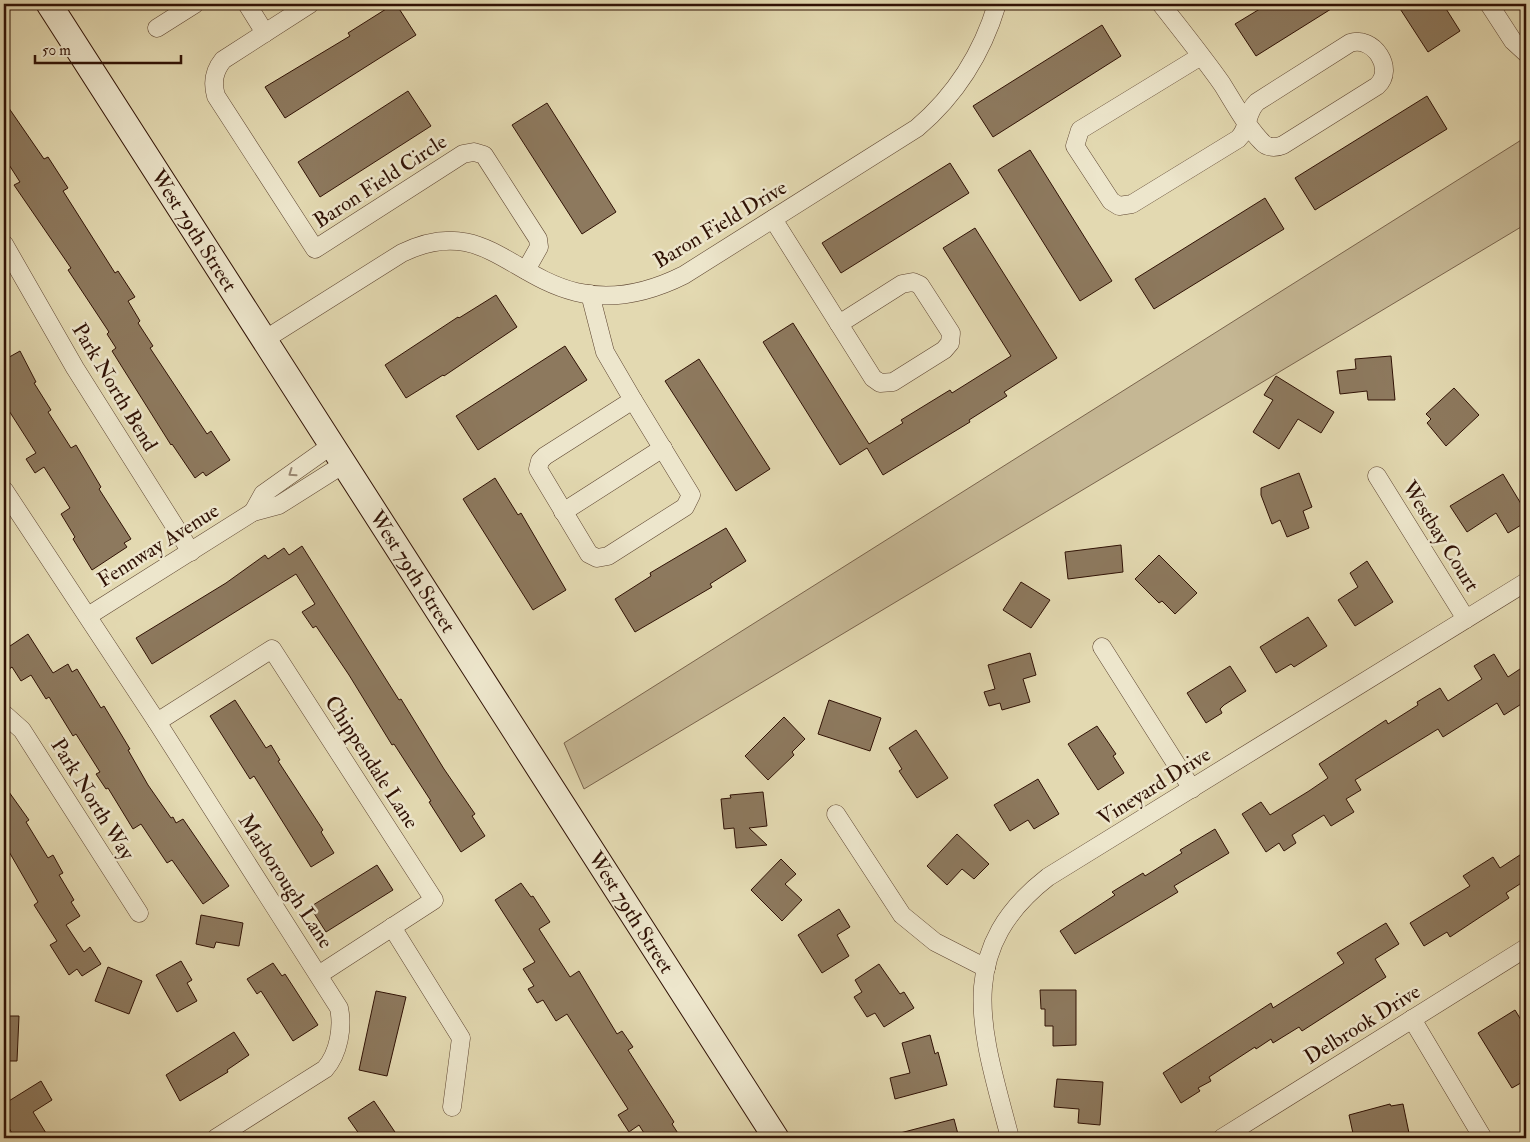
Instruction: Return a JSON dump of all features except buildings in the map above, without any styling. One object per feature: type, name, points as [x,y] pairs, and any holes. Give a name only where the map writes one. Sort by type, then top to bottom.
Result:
[{"type":"main road","name":"West 79th Street","points":[[49,4],[776,1138]]},
{"type":"street","points":[[157,28],[195,4]]},
{"type":"street","points":[[247,4],[265,33],[310,4]]},
{"type":"street","name":"Baron Field Drive","points":[[264,340],[402,253],[424,244],[451,240],[479,244],[560,287],[590,294],[623,295],[666,284],[684,276],[902,139],[931,116],[956,89],[972,66],[988,34],[998,4]]},
{"type":"street","points":[[1161,4],[1201,56],[1248,122],[1262,142],[1274,147],[1283,145],[1380,85],[1384,76],[1383,62],[1371,45],[1355,42],[1254,105],[1248,116],[1248,122],[1245,131],[1238,139],[1132,204],[1119,206],[1111,201],[1075,146],[1080,130],[1201,56]]},
{"type":"street","points":[[1489,4],[1513,41],[1526,53]]},
{"type":"street","name":"Baron Field Circle","points":[[265,33],[223,60],[215,72],[214,86],[216,96],[315,250],[463,154],[474,152],[484,155],[538,239],[539,247],[526,270]]},
{"type":"street","points":[[773,219],[839,324],[874,378],[880,383],[894,382],[944,350],[951,338],[951,333],[920,285],[912,282],[902,284],[839,324]]},
{"type":"street","name":"Park North Bend","points":[[4,244],[75,368],[191,552]]},
{"type":"street","points":[[590,294],[605,352],[691,495],[687,506],[601,559],[589,554],[539,475],[540,462],[545,456],[633,400]]},
{"type":"street","points":[[563,512],[663,448]]},
{"type":"street","name":"Fennway Avenue","points":[[88,616],[253,512],[279,505],[338,454]]},
{"type":"street","name":"Westbay Court","points":[[1377,476],[1466,619]]},
{"type":"street","name":"Marborough Lane","points":[[4,490],[158,722],[320,974],[339,1008],[342,1020],[330,1063],[325,1069],[216,1138]]},
{"type":"street","name":"Vineyard Drive","points":[[1010,1138],[982,1022],[981,1006],[986,968],[999,933],[1014,910],[1048,877],[1526,582]]},
{"type":"street","points":[[1102,647],[1192,789]]},
{"type":"street","name":"Chippendale Lane","points":[[158,722],[272,648],[434,900],[320,974]]},
{"type":"street","name":"Park North Way","points":[[4,714],[27,737],[139,913]]},
{"type":"street","points":[[836,814],[902,915],[941,946],[986,968]]},
{"type":"street","points":[[392,928],[461,1038],[452,1107]]},
{"type":"street","name":"Delbrook Drive","points":[[1222,1138],[1526,948]]},
{"type":"street","points":[[1412,1019],[1483,1138]]},
{"type":"shaded area","points":[[1526,137],[1526,224],[584,789],[564,743]]}]
